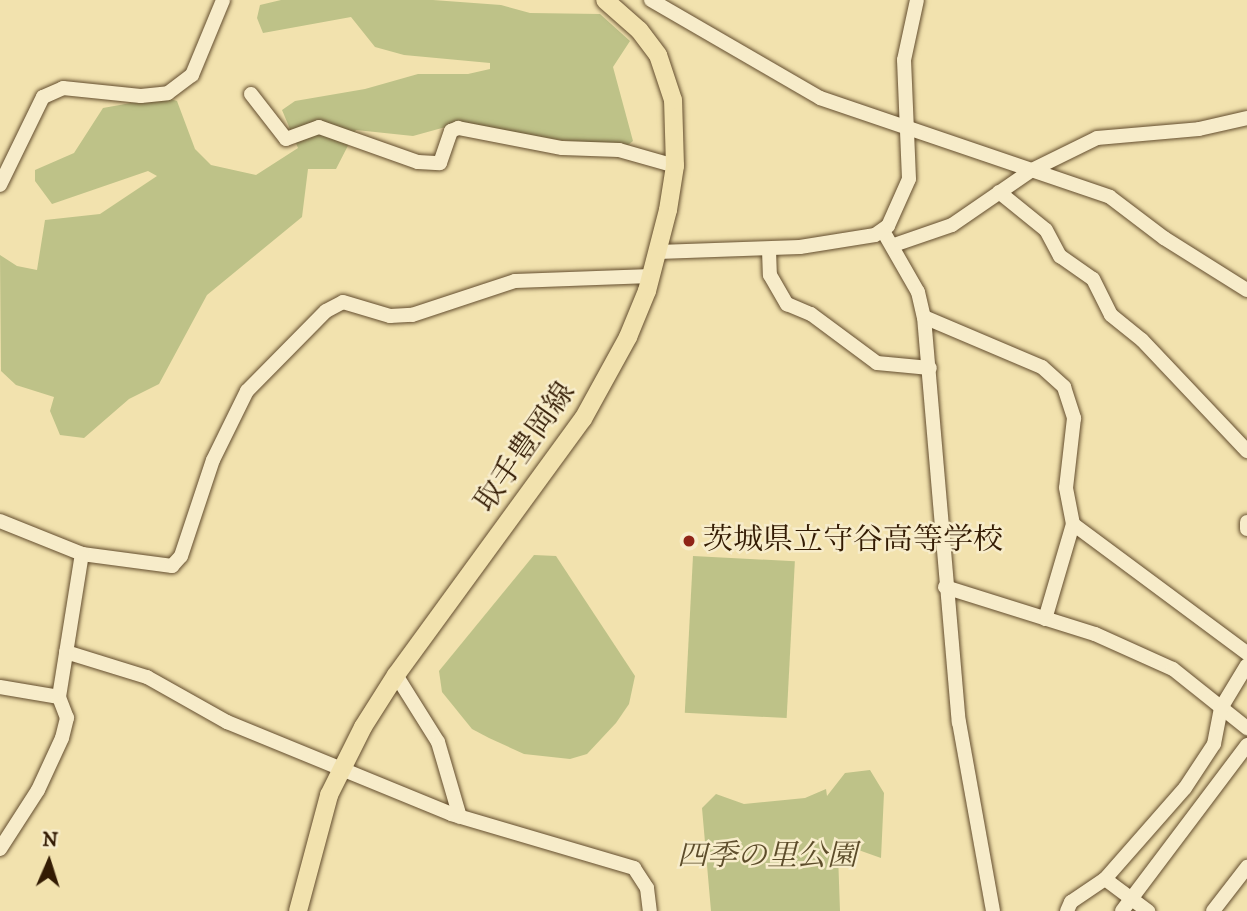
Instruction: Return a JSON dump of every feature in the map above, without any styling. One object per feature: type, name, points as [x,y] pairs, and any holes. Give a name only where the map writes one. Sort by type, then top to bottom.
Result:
[{"type":"main road","name":"取手豊岡線","points":[[298,911],[309,855],[340,769],[396,675],[583,419],[628,337],[651,276],[675,166],[673,100],[658,55],[639,30],[605,0]]},
{"type":"street","points":[[0,186],[43,97],[63,89],[141,96],[168,93],[192,75],[223,0]]},
{"type":"street","points":[[651,0],[820,98],[904,124],[1110,197],[1174,244],[1247,290]]},
{"type":"street","points":[[658,252],[769,250],[883,231],[893,219],[909,179],[911,152],[904,124],[904,60],[917,0]]},
{"type":"street","points":[[251,94],[286,139],[319,127],[418,162],[440,163],[452,131],[458,128],[562,148],[619,150],[675,166]]},
{"type":"street","points":[[894,245],[952,225],[1032,170],[1097,138],[1199,129],[1247,118]]},
{"type":"street","points":[[999,192],[1046,230],[1060,256],[1093,279],[1111,315],[1142,340],[1247,451]]},
{"type":"street","points":[[883,231],[894,245],[918,292],[924,317],[945,587],[962,748],[993,911]]},
{"type":"street","points":[[769,250],[770,275],[787,304],[811,314],[877,363],[930,368]]},
{"type":"street","points":[[0,521],[82,554],[172,566],[181,556],[213,460],[247,391],[326,311],[343,302],[390,316],[412,315],[515,281],[651,276]]},
{"type":"street","points":[[924,317],[1042,367],[1063,387],[1074,418],[1066,488],[1073,524],[1045,618]]},
{"type":"street","points":[[1247,522],[1247,529]]},
{"type":"street","points":[[1073,524],[1247,653]]},
{"type":"street","points":[[0,849],[38,790],[62,738],[67,718],[60,697],[82,554]]},
{"type":"street","points":[[945,587],[1095,634],[1172,669],[1247,728]]},
{"type":"street","points":[[66,652],[147,677],[227,722],[460,817],[634,868],[647,888],[650,911]]},
{"type":"street","points":[[1067,911],[1071,902],[1105,879],[1185,788],[1214,744],[1222,708],[1247,665]]},
{"type":"street","points":[[396,675],[438,742],[460,817]]},
{"type":"street","points":[[0,687],[60,697]]},
{"type":"street","points":[[1122,911],[1247,745]]},
{"type":"street","points":[[1213,911],[1247,867]]},
{"type":"street","points":[[1105,879],[1148,911]]},
{"type":"green space","points":[[281,0],[433,0],[501,5],[530,13],[600,14],[630,41],[613,67],[633,141],[628,145],[560,140],[460,123],[413,136],[356,130],[336,169],[308,169],[302,217],[207,295],[159,384],[129,399],[84,438],[60,435],[50,411],[54,397],[16,385],[1,371],[0,255],[17,266],[37,270],[45,220],[100,214],[157,176],[148,171],[52,204],[35,181],[35,170],[74,153],[103,108],[164,97],[177,101],[195,149],[211,165],[256,175],[298,148],[282,110],[295,101],[365,89],[418,74],[468,74],[490,69],[490,63],[404,55],[375,47],[351,17],[263,33],[257,18],[260,5]]},
{"type":"green space","points":[[534,555],[556,556],[635,676],[629,704],[616,723],[587,754],[570,759],[524,754],[489,738],[472,729],[442,692],[439,671]]},
{"type":"green space","points":[[693,556],[795,561],[787,718],[685,713]]},
{"type":"green space","name":"四季の里公園","points":[[870,770],[884,793],[881,858],[850,847],[838,854],[840,911],[711,911],[702,808],[716,794],[744,804],[805,798],[826,789],[827,796],[845,773]]},
{"type":"place","name":"茨城県立守谷高等学校","points":[[689,541]]}]
